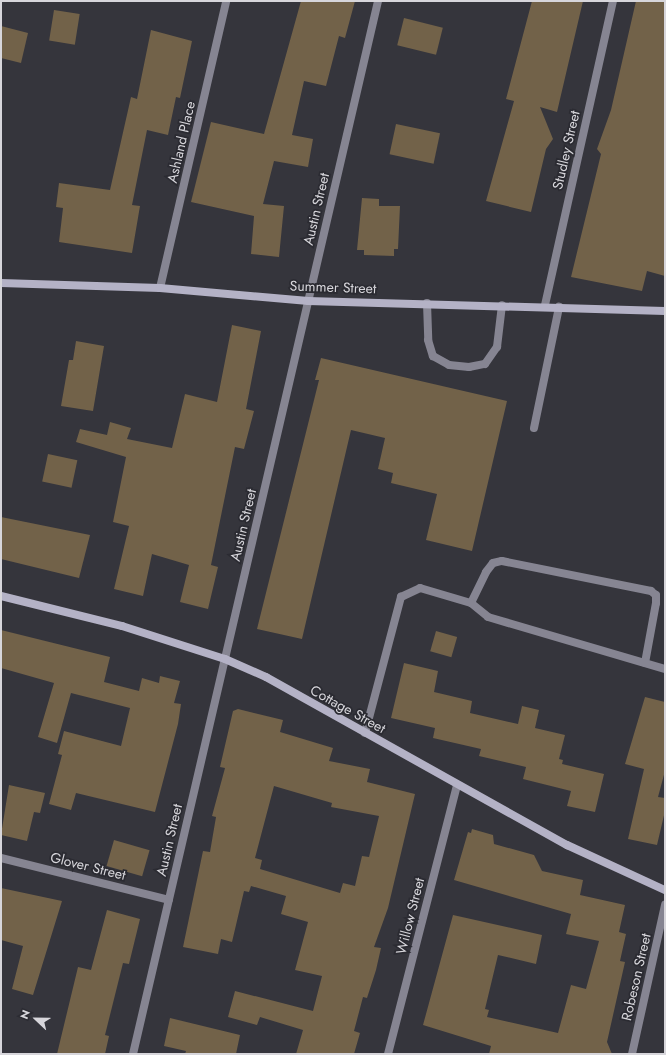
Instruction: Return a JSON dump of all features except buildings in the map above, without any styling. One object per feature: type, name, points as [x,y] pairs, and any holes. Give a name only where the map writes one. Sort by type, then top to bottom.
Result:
[{"type":"main road","name":"Summer Street","points":[[1,284],[160,288],[308,301],[545,305],[559,307],[665,311]]},
{"type":"main road","name":"Cottage Street","points":[[1,596],[129,628],[225,659],[266,677],[567,846],[665,890]]},
{"type":"street","name":"Ashland Place","points":[[160,288],[226,1]]},
{"type":"street","name":"Austin Street","points":[[132,1054],[378,1]]},
{"type":"street","name":"Studley Street","points":[[545,305],[613,1]]},
{"type":"street","points":[[427,303],[428,340],[433,356],[449,365],[469,367],[485,364],[497,346],[502,305]]},
{"type":"street","points":[[534,428],[559,307]]},
{"type":"street","points":[[472,603],[486,572],[493,563],[502,561],[651,591],[656,595],[656,603],[645,662]]},
{"type":"street","points":[[365,733],[401,597],[420,588],[472,603],[488,617],[665,669]]},
{"type":"street","name":"Willow Street","points":[[388,1054],[457,785]]},
{"type":"street","name":"Glover Street","points":[[1,858],[169,900]]},
{"type":"street","name":"Robeson Street","points":[[632,1054],[665,905]]}]
